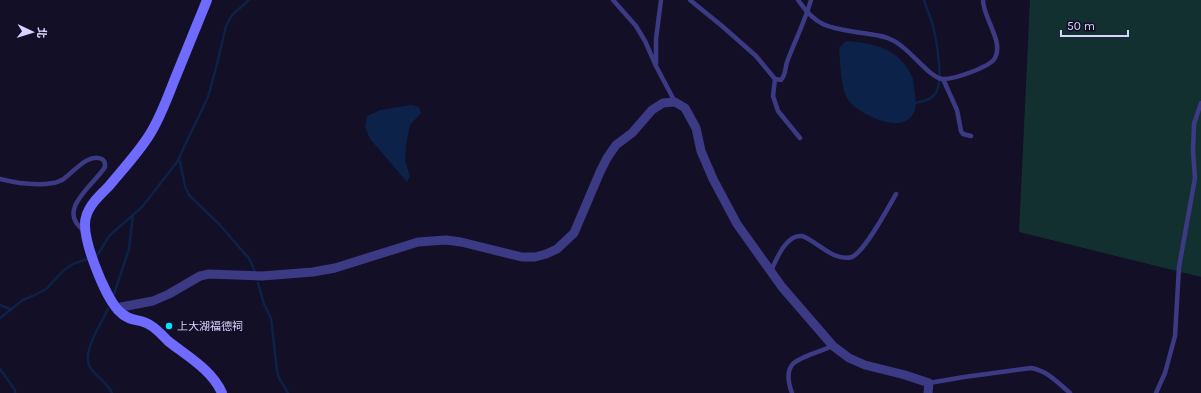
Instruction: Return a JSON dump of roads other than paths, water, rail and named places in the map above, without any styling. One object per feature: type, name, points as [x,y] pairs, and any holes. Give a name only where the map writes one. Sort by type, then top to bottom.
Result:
[{"type":"street","points":[[207,0],[164,105],[150,134],[90,208],[85,218],[85,231],[102,285],[116,308],[132,320],[148,323],[192,358],[210,376],[222,393]]},
{"type":"street","points":[[116,308],[153,301],[169,294],[200,276],[208,274],[262,276],[313,272],[335,268],[418,242],[446,240],[461,242],[522,257],[535,257],[546,254],[557,249],[574,233],[600,172],[616,145],[632,133],[652,110],[663,103],[675,102],[685,108],[696,128],[701,151],[713,179],[737,224],[800,309],[833,346],[849,358],[865,365],[905,375],[928,383],[928,393]]},
{"type":"lane","points":[[613,0],[636,26],[646,41],[656,66],[675,102]]},
{"type":"lane","points":[[656,66],[656,39],[661,0]]},
{"type":"lane","points":[[690,0],[756,56],[775,79],[781,80],[784,78],[787,62],[811,0]]},
{"type":"lane","points":[[798,0],[807,13],[825,26],[881,36],[892,40],[915,57],[932,74],[936,77],[944,79],[964,74],[988,64],[994,60],[997,54],[997,44],[991,25],[986,16],[983,0]]},
{"type":"lane","points":[[775,79],[773,96],[778,111],[800,138]]},
{"type":"lane","points":[[944,79],[957,110],[961,131],[963,134],[971,136]]},
{"type":"lane","points":[[1156,393],[1166,373],[1175,336],[1179,267],[1195,178],[1193,151],[1194,124],[1201,103]]},
{"type":"lane","points":[[0,179],[40,184],[54,183],[61,180],[79,165],[88,160],[95,158],[104,160],[105,167],[79,198],[72,216],[77,226],[85,231]]},
{"type":"lane","points":[[771,271],[786,244],[793,238],[802,236],[827,252],[840,257],[851,257],[858,252],[870,237],[896,194]]},
{"type":"lane","points":[[792,393],[789,386],[788,374],[791,365],[797,360],[833,346]]},
{"type":"lane","points":[[928,383],[1031,368],[1048,374],[1070,393]]},
{"type":"water","points":[[846,41],[877,46],[894,54],[902,61],[913,79],[916,106],[911,117],[905,121],[897,123],[879,120],[861,111],[849,101],[844,91],[840,68],[839,48]]},
{"type":"water","points":[[411,105],[419,107],[421,113],[410,125],[406,145],[405,161],[410,176],[407,182],[370,139],[365,127],[367,116],[380,110]]},
{"type":"waterway","points":[[94,256],[98,254],[110,235],[142,207],[177,162],[208,97],[226,26],[232,15],[249,0]]},
{"type":"waterway","points":[[916,103],[931,98],[938,89],[939,82],[939,63],[935,36],[932,22],[924,0]]},
{"type":"waterway","points":[[179,158],[185,186],[189,195],[220,225],[249,258],[255,272]]},
{"type":"waterway","points":[[113,297],[129,249],[133,215]]},
{"type":"waterway","points":[[0,318],[23,300],[46,289],[64,270],[73,264],[90,258]]},
{"type":"waterway","points":[[258,283],[264,304],[271,318],[277,371],[279,378],[288,393]]},
{"type":"waterway","points":[[0,305],[10,309]]},
{"type":"waterway","points":[[108,309],[93,338],[88,354],[88,361],[92,370],[107,385],[112,393]]},
{"type":"waterway","points":[[0,369],[15,390],[15,393]]},
{"type":"place","name":"上大湖福德祠","points":[[169,326]]}]
